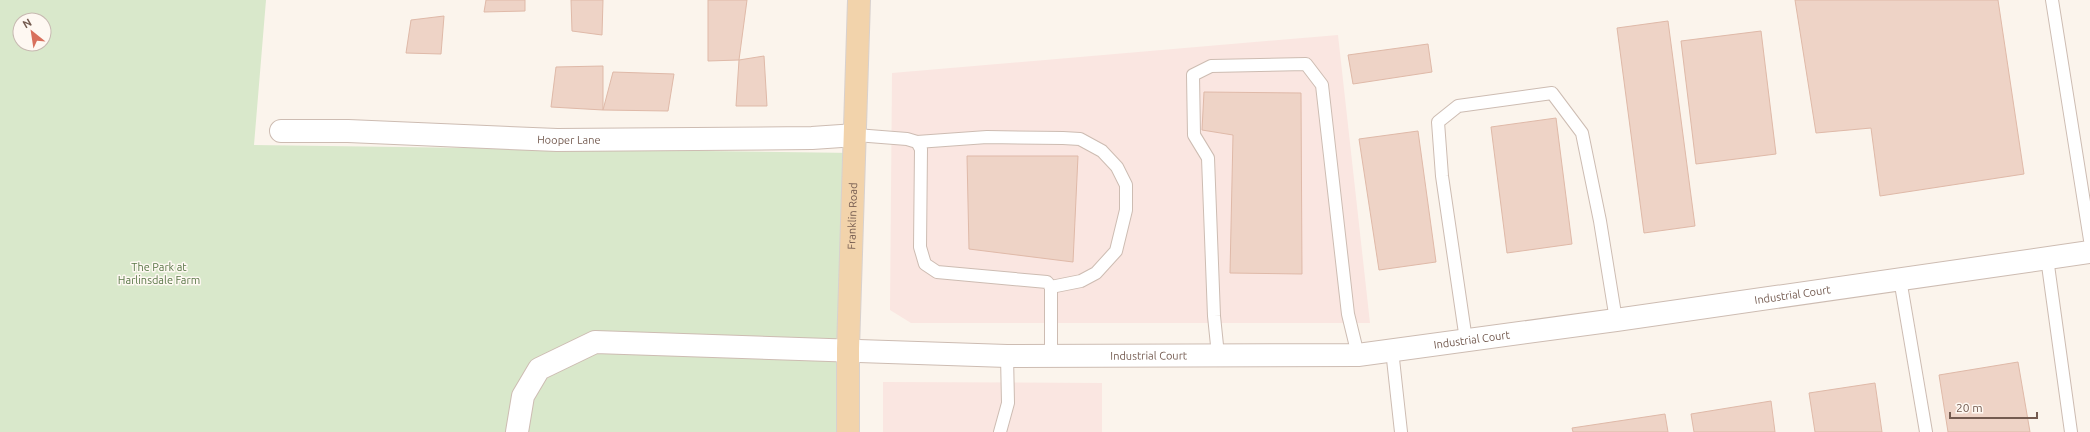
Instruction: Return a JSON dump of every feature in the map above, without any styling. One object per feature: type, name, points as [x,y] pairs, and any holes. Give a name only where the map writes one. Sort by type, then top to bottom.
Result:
[{"type":"main road","name":"Franklin Road","points":[[848,432],[848,349],[856,135],[859,0]]},
{"type":"street","name":"Hooper Lane","points":[[281,131],[348,131],[557,140],[812,138],[856,135]]},
{"type":"street","name":"Industrial Court","points":[[517,432],[523,396],[539,370],[595,342],[848,349],[1007,356],[1358,355],[1616,320],[2090,252]]},
{"type":"lane","points":[[2052,0],[2090,240]]},
{"type":"lane","points":[[1218,355],[1214,316],[1208,158],[1194,135],[1193,75],[1211,66],[1306,64],[1322,85],[1348,314],[1358,355]]},
{"type":"lane","points":[[1466,340],[1442,176],[1438,122],[1458,106],[1552,93],[1582,133],[1600,221],[1616,320]]},
{"type":"lane","points":[[856,135],[907,139],[917,142],[987,137],[1080,139],[1102,150],[1117,167],[1126,185],[1126,210],[1116,251],[1096,273],[1081,281],[1051,287]]},
{"type":"lane","points":[[917,142],[921,149],[920,247],[925,264],[937,272],[1047,282],[1051,287],[1051,355]]},
{"type":"lane","points":[[2048,258],[2071,432]]},
{"type":"lane","points":[[1900,279],[1926,432]]},
{"type":"lane","points":[[1392,350],[1401,432]]},
{"type":"lane","points":[[1000,432],[1008,403],[1007,356]]},
{"type":"shaded area","points":[[1338,35],[1370,323],[911,323],[890,310],[892,73]]},
{"type":"shaded area","points":[[883,382],[1102,383],[1102,432],[883,432]]},
{"type":"green space","name":"The Park at Harlinsdale Farm","points":[[0,0],[266,0],[254,145],[855,153],[850,432],[0,432]]},
{"type":"building","points":[[486,0],[525,0],[525,11],[484,12]]},
{"type":"building","points":[[571,0],[603,0],[602,35],[572,31]]},
{"type":"building","points":[[708,0],[747,0],[739,60],[708,61]]},
{"type":"building","points":[[1795,0],[1998,0],[2024,174],[1880,196],[1871,128],[1816,133]]},
{"type":"building","points":[[444,16],[441,54],[406,53],[411,20]]},
{"type":"building","points":[[1668,21],[1695,226],[1644,233],[1617,28]]},
{"type":"building","points":[[1761,31],[1776,154],[1696,164],[1681,41]]},
{"type":"building","points":[[1428,44],[1432,72],[1353,84],[1348,55]]},
{"type":"building","points":[[764,56],[767,106],[736,106],[739,60]]},
{"type":"building","points":[[603,66],[603,110],[551,107],[556,67]]},
{"type":"building","points":[[613,72],[674,74],[668,111],[603,110]]},
{"type":"building","points":[[1204,92],[1301,93],[1302,274],[1230,273],[1233,135],[1202,130]]},
{"type":"building","points":[[1556,118],[1572,244],[1507,253],[1491,127]]},
{"type":"building","points":[[1418,131],[1436,262],[1379,270],[1359,139]]},
{"type":"building","points":[[967,156],[1078,156],[1073,262],[969,249]]},
{"type":"building","points":[[2018,362],[2030,432],[1948,432],[1939,375]]},
{"type":"building","points":[[1875,383],[1882,432],[1815,432],[1809,393]]},
{"type":"building","points":[[1771,401],[1775,432],[1694,432],[1691,414]]},
{"type":"building","points":[[1665,414],[1668,432],[1573,432],[1572,428]]}]
